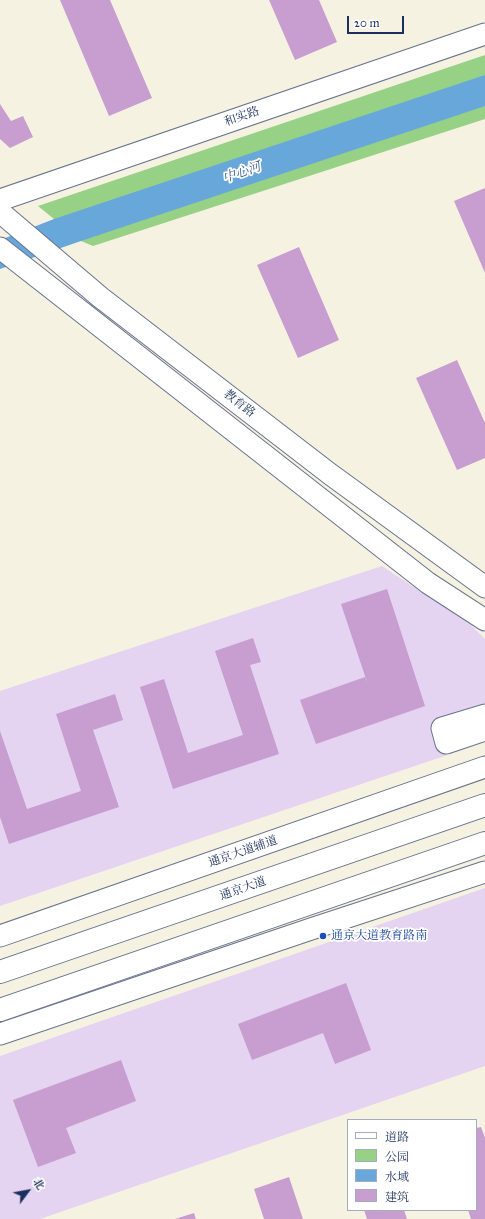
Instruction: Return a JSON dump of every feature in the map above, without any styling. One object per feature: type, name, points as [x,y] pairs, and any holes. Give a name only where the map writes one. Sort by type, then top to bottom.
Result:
[{"type":"highway","name":"通京大道","points":[[0,972],[485,805]]},
{"type":"highway","points":[[0,1010],[485,843]]},
{"type":"street","name":"和实路","points":[[0,200],[485,34]]},
{"type":"street","name":"教育路","points":[[0,212],[106,302],[330,474],[485,587]]},
{"type":"street","name":"教育路","points":[[0,248],[428,583],[485,620]]},
{"type":"street","points":[[485,715],[442,728],[446,743],[485,730]]},
{"type":"street","name":"通京大道辅道","points":[[0,936],[485,767]]},
{"type":"street","points":[[0,1034],[485,872]]},
{"type":"shaded area","points":[[382,566],[470,624],[485,639],[485,741],[483,743],[0,906],[0,691]]},
{"type":"shaded area","points":[[485,888],[485,1066],[40,1219],[0,1219],[0,1056]]},
{"type":"green space","points":[[485,55],[485,119],[93,246],[81,241],[38,206]]},
{"type":"water","name":"中心河","points":[[485,75],[485,106],[0,269],[0,240],[54,219]]},
{"type":"building","points":[[60,0],[110,0],[152,98],[109,116]]},
{"type":"building","points":[[269,0],[319,0],[337,42],[295,60]]},
{"type":"building","points":[[0,104],[11,121],[23,116],[33,137],[10,148],[0,139]]},
{"type":"building","points":[[485,188],[485,273],[454,201]]},
{"type":"building","points":[[299,247],[339,340],[298,358],[257,265]]},
{"type":"building","points":[[457,360],[485,423],[485,458],[457,470],[416,378]]},
{"type":"building","points":[[387,589],[425,706],[316,744],[300,700],[365,677],[368,685],[341,604]]},
{"type":"building","points":[[253,638],[261,662],[250,665],[279,754],[173,789],[140,687],[164,679],[188,753],[243,735],[215,651]]},
{"type":"building","points":[[115,694],[123,720],[93,730],[119,807],[9,844],[0,817],[0,731],[27,809],[81,791],[56,714]]},
{"type":"building","points":[[346,983],[371,1050],[335,1064],[323,1033],[252,1060],[238,1024]]},
{"type":"building","points":[[121,1060],[136,1101],[66,1128],[76,1153],[38,1167],[13,1100]]},
{"type":"building","points":[[481,1127],[485,1138],[485,1219],[471,1219],[468,1211],[477,1211],[477,1128]]},
{"type":"building","points":[[289,1177],[303,1219],[264,1219],[254,1189]]},
{"type":"building","points":[[364,1211],[404,1211],[407,1219],[367,1219]]},
{"type":"building","points":[[194,1213],[196,1219],[175,1219]]},
{"type":"place","name":"通京大道教育路南","points":[[323,936]]}]
